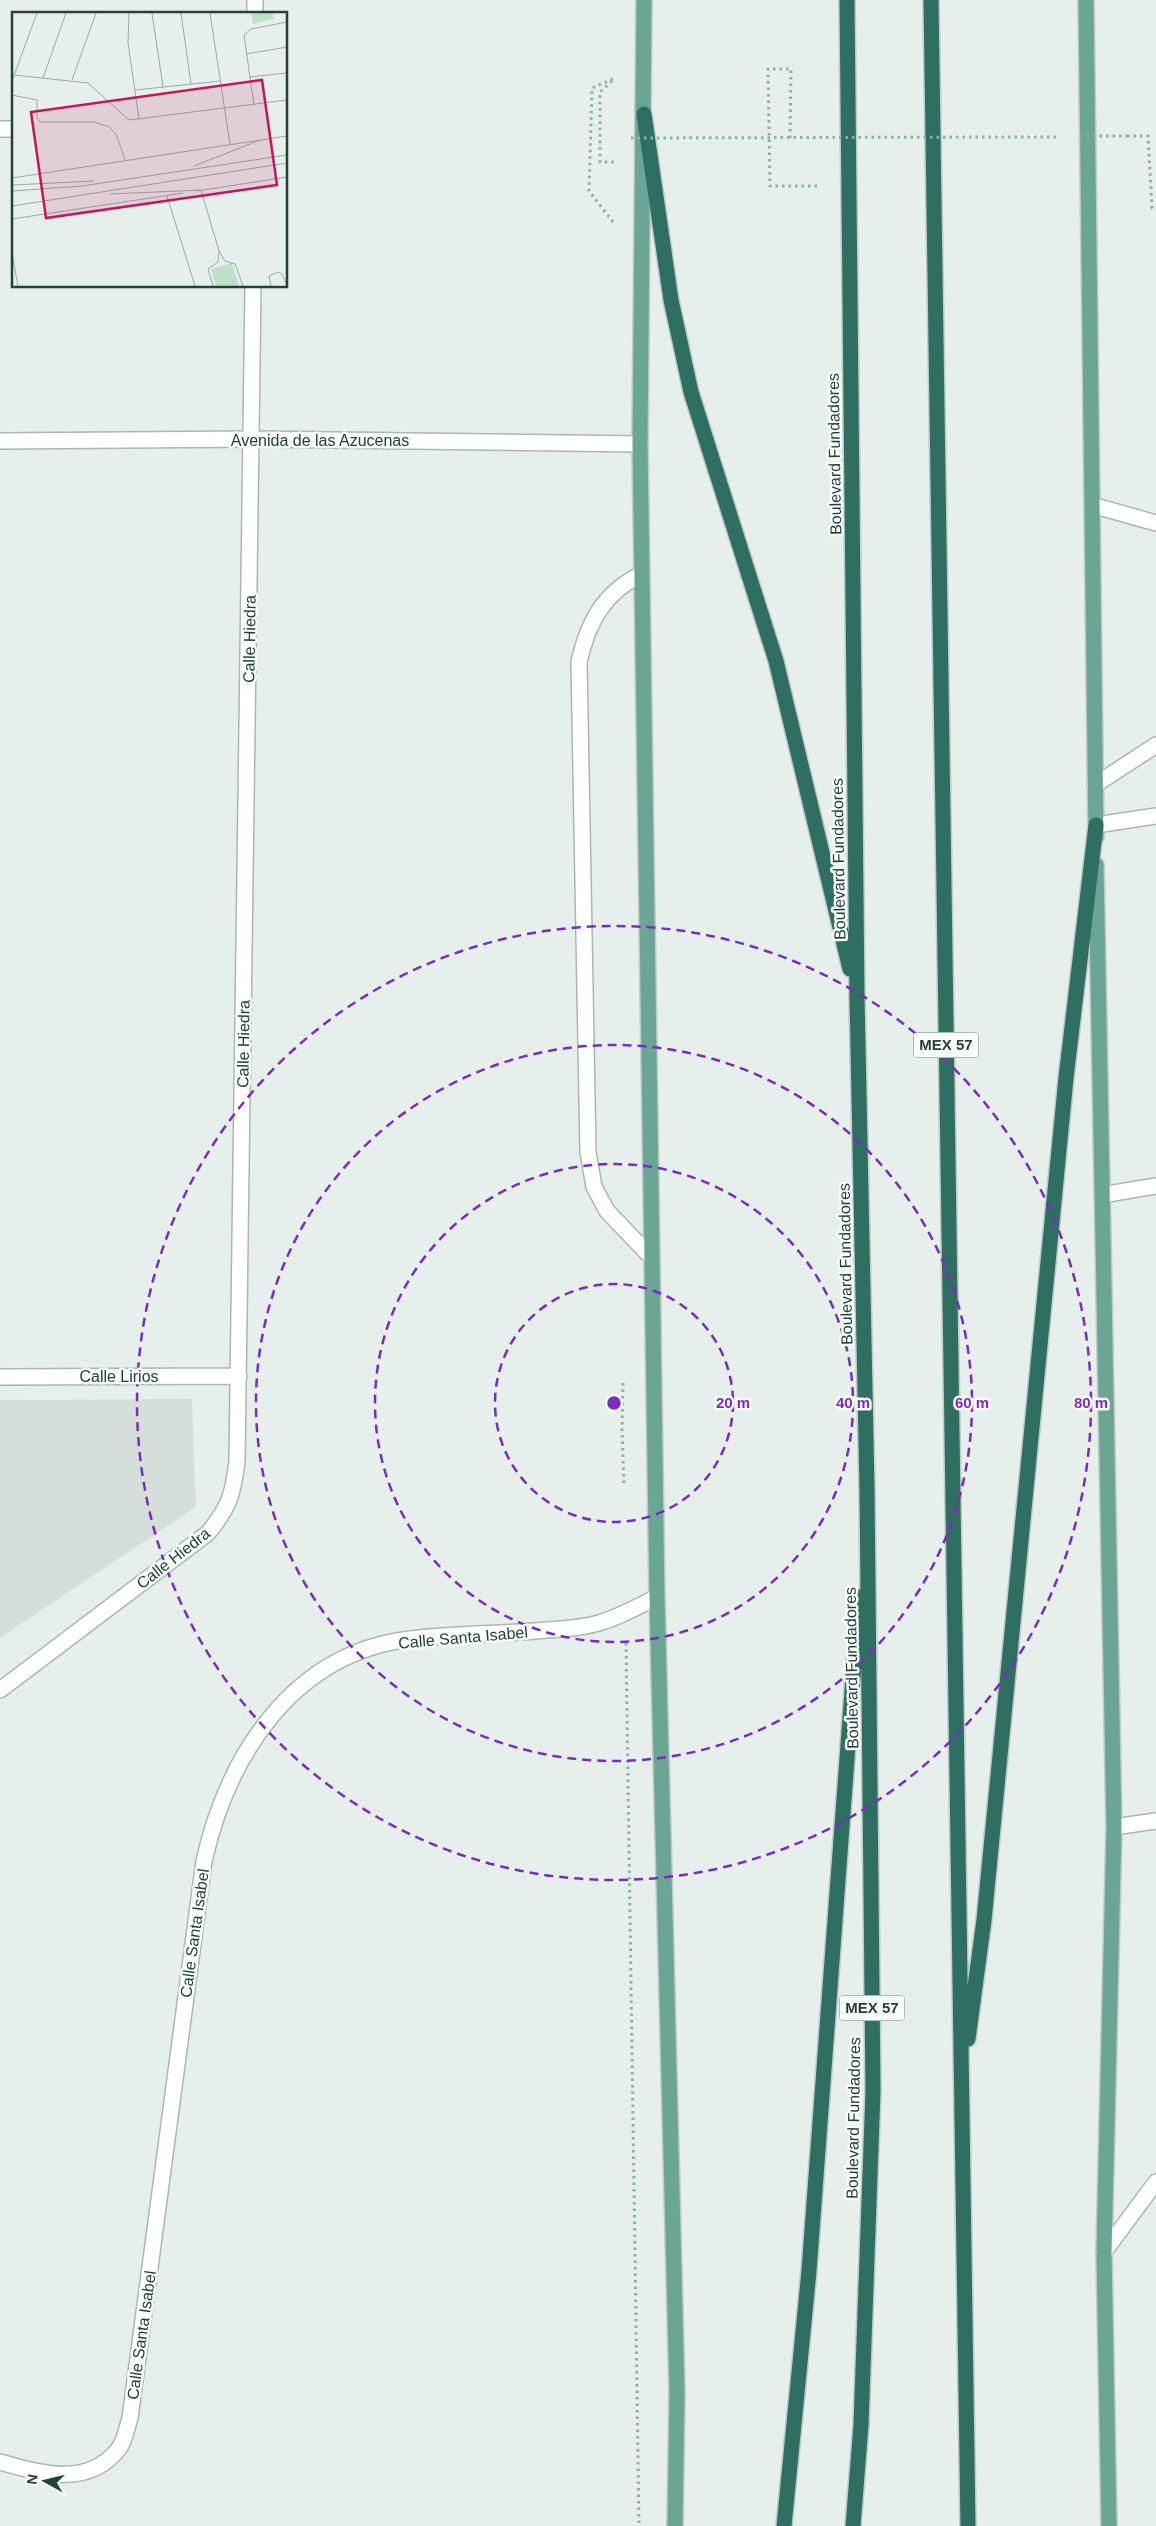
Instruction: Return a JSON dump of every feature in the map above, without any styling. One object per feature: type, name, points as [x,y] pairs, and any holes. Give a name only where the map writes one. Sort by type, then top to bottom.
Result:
[{"type":"highway","name":"Boulevard Fundadores","points":[[846,0],[856,997],[867,1488],[873,2091],[861,2425],[853,2526]]},
{"type":"highway","name":"MEX 57","points":[[931,0],[968,2526]]},
{"type":"highway","points":[[644,114],[671,300],[691,392],[776,660],[856,997]]},
{"type":"highway","points":[[961,2090],[984,1920],[1066,1078],[1096,825]]},
{"type":"highway","points":[[784,2526],[809,2271],[867,1488]]},
{"type":"main road","points":[[644,0],[645,80],[640,444],[657,1597],[677,2392],[675,2526]]},
{"type":"main road","points":[[1086,0],[1095,785],[1114,1827],[1104,2252],[1109,2526]]},
{"type":"street","name":"Calle Hiedra","points":[[0,1690],[208,1533],[225,1512],[233,1489],[237,1461],[239,1376],[253,288]]},
{"type":"street","name":"Avenida de las Azucenas","points":[[0,441],[252,439],[640,444]]},
{"type":"street","points":[[1092,506],[1156,523]]},
{"type":"street","points":[[642,574],[623,583],[600,607],[585,636],[579,662],[579,672],[588,1152],[594,1186],[607,1211],[652,1258]]},
{"type":"street","points":[[1095,785],[1156,745]]},
{"type":"street","points":[[1096,825],[1156,816]]},
{"type":"street","points":[[1102,1195],[1156,1186]]},
{"type":"street","name":"Calle Lirios","points":[[0,1377],[239,1376]]},
{"type":"street","name":"Calle Santa Isabel","points":[[0,2462],[38,2473],[74,2474],[101,2466],[121,2446],[130,2418],[204,1861],[212,1824],[223,1797],[243,1756],[273,1713],[315,1673],[357,1653],[408,1639],[564,1629],[601,1623],[657,1597]]},
{"type":"street","points":[[1114,1827],[1156,1821]]},
{"type":"street","points":[[1104,2252],[1156,2182]]},
{"type":"path","points":[[790,138],[791,69],[768,69],[770,186],[848,186]]},
{"type":"path","points":[[614,155],[614,163],[600,162],[600,92],[614,79],[645,80]]},
{"type":"path","points":[[631,138],[1061,136]]},
{"type":"path","points":[[1070,136],[1148,136],[1152,208],[1156,209]]},
{"type":"shaded area","points":[[192,1399],[196,1507],[0,1638],[0,1400]]}]
